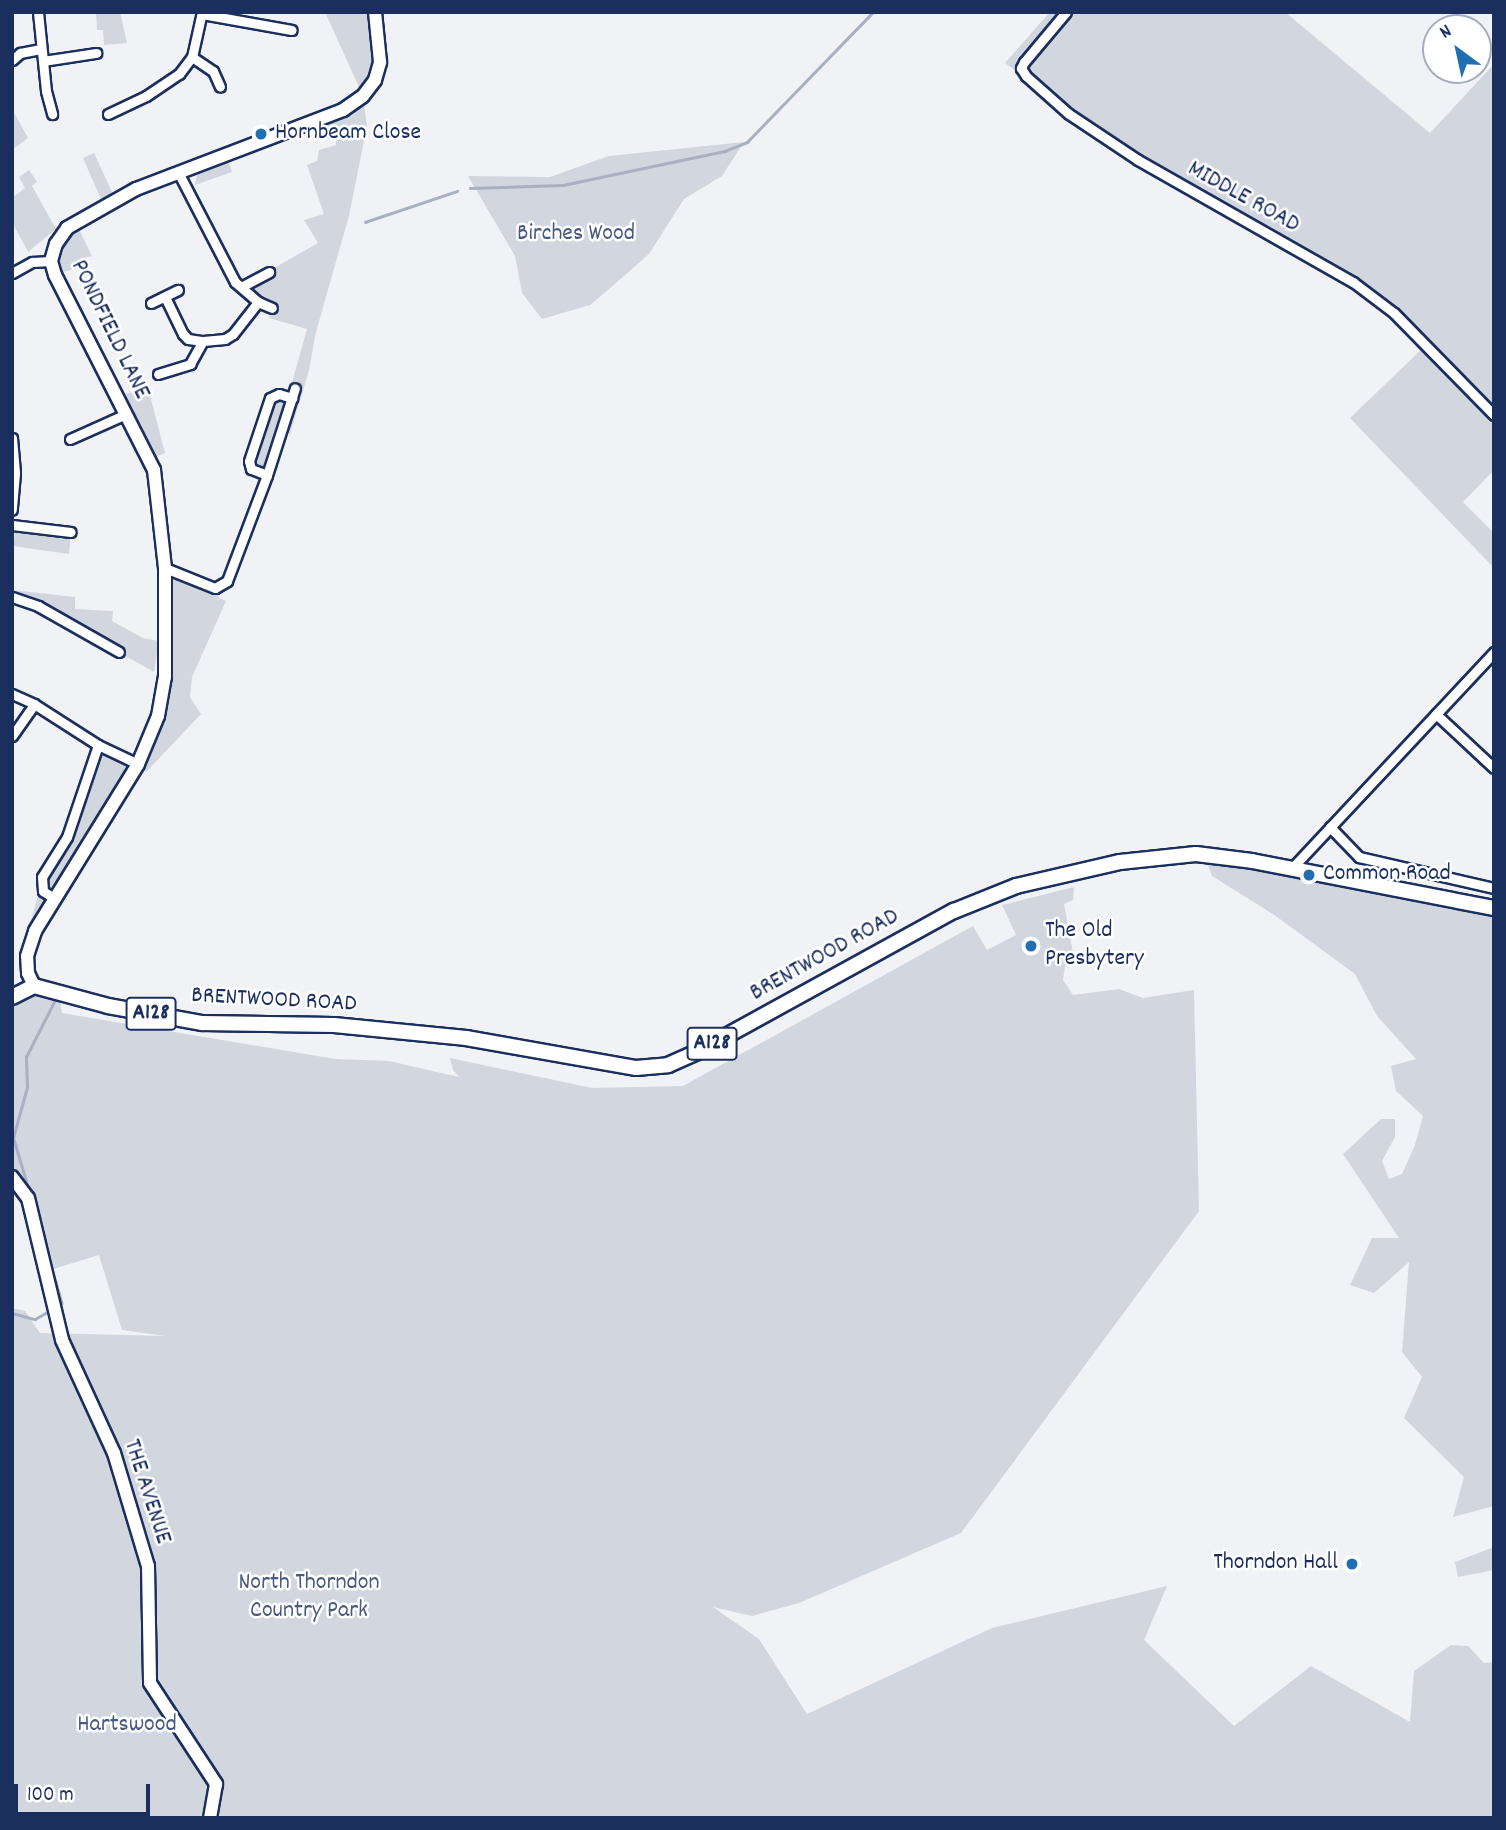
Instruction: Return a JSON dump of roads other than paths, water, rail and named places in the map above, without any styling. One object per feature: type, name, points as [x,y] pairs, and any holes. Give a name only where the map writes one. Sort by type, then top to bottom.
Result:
[{"type":"main road","name":"BRENTWOOD ROAD","points":[[34,986],[108,1006],[202,1023],[334,1025],[466,1038],[636,1068],[668,1065],[954,911],[1016,886],[1120,862],[1196,854],[1292,868],[1494,908]]},
{"type":"main road","points":[[12,997],[34,986]]},
{"type":"street","points":[[38,12],[52,114]]},
{"type":"street","points":[[261,24],[264,12]]},
{"type":"street","name":"PONDFIELD LANE","points":[[34,986],[28,973],[27,956],[35,931],[138,764],[158,716],[165,677],[165,568],[155,470],[55,275],[51,261],[56,244],[67,228],[136,189],[343,110],[363,96],[374,80],[380,62],[375,12]]},
{"type":"street","name":"MIDDLE ROAD","points":[[1066,12],[1024,61],[1021,68],[1026,76],[1069,114],[1138,160],[1353,282],[1394,313],[1494,415]]},
{"type":"street","points":[[108,114],[146,96],[179,74],[191,57],[202,13],[292,30]]},
{"type":"street","points":[[12,60],[20,53],[41,49]]},
{"type":"street","points":[[43,61],[96,53]]},
{"type":"street","points":[[191,57],[213,71],[220,88]]},
{"type":"street","points":[[178,172],[230,275],[258,302],[272,308]]},
{"type":"street","points":[[12,273],[32,262],[51,261]]},
{"type":"street","points":[[240,287],[268,272]]},
{"type":"street","points":[[151,303],[178,290]]},
{"type":"street","points":[[165,297],[183,334],[188,339],[203,341],[225,339],[233,334],[258,302]]},
{"type":"street","points":[[158,374],[190,364],[203,341]]},
{"type":"street","points":[[165,568],[219,590],[227,581],[267,475],[295,388]]},
{"type":"street","points":[[267,475],[251,469],[249,461],[270,398],[279,394],[292,398]]},
{"type":"street","points":[[70,439],[126,414]]},
{"type":"street","points":[[12,439],[15,473],[12,510]]},
{"type":"street","points":[[12,525],[71,532]]},
{"type":"street","points":[[12,597],[38,607],[119,652]]},
{"type":"street","points":[[1292,868],[1494,652]]},
{"type":"street","points":[[12,694],[34,704],[98,745],[138,764]]},
{"type":"street","points":[[12,736],[34,704]]},
{"type":"street","points":[[1436,714],[1494,768]]},
{"type":"street","points":[[54,898],[43,891],[42,877],[67,837],[98,745]]},
{"type":"street","points":[[1330,827],[1359,857],[1494,888]]},
{"type":"street","name":"THE AVENUE","points":[[12,1177],[28,1198],[50,1277],[62,1340],[114,1453],[148,1566],[150,1683],[216,1784],[210,1818]]},
{"type":"waterway","points":[[470,188],[563,185],[725,151],[747,142],[873,12]]},
{"type":"waterway","points":[[365,222],[457,191]]},
{"type":"waterway","points":[[28,1188],[13,1138],[27,1087],[26,1057],[57,996]]},
{"type":"waterway","points":[[47,1251],[62,1303]]},
{"type":"waterway","points":[[12,1313],[35,1319],[47,1312]]},
{"type":"place","name":"Hornbeam Close","points":[[261,134]]},
{"type":"place","name":"Common Road","points":[[1309,875]]},
{"type":"place","name":"The Old Presbytery","points":[[1031,946]]},
{"type":"place","name":"Thorndon Hall","points":[[1352,1564]]},
{"type":"park label","name":"Birches Wood","points":[[576,235]]},
{"type":"park label","name":"North Thorndon Country Park","points":[[309,1598]]},
{"type":"park label","name":"Hartswood","points":[[127,1726]]}]
